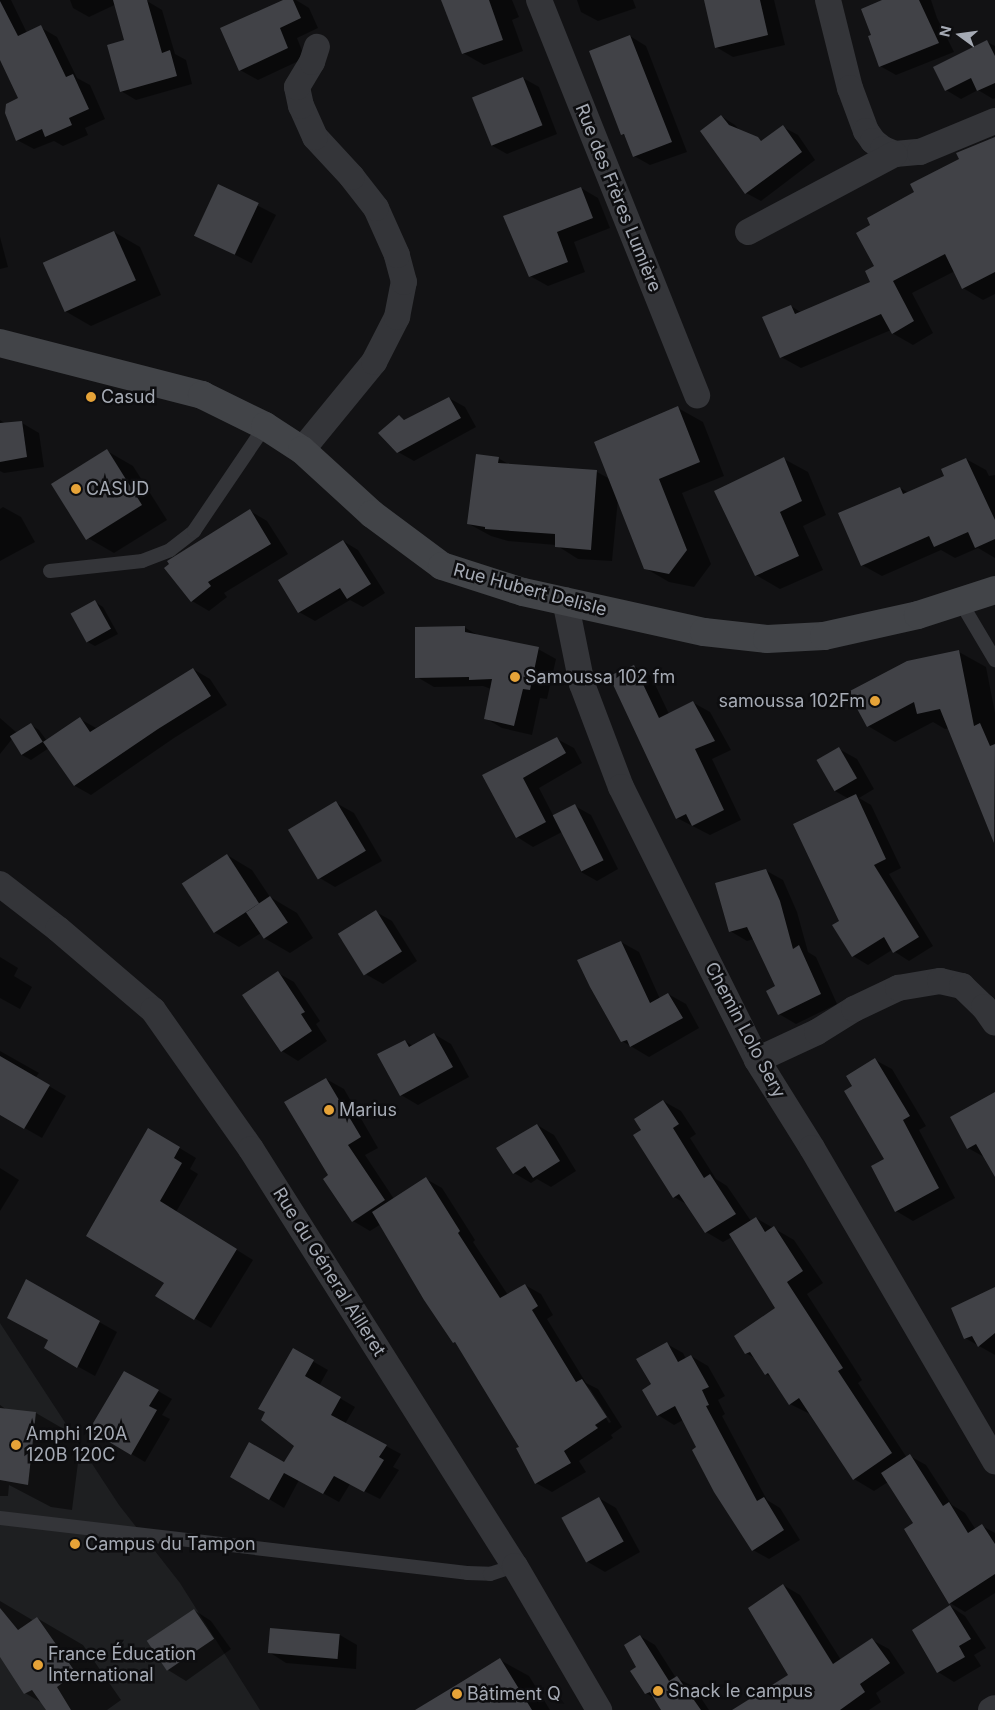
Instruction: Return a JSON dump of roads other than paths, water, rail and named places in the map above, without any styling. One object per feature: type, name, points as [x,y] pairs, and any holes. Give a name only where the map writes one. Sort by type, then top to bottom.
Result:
[{"type":"main road","name":"Rue Hubert Delisle","points":[[0,343],[202,395],[265,426],[302,450],[372,514],[442,566],[523,592],[704,632],[767,639],[824,636],[918,615],[995,590]]},
{"type":"street","name":"Rue des Frères Lumière","points":[[539,0],[697,396]]},
{"type":"street","points":[[828,0],[850,88],[866,131],[883,150],[895,154],[920,152],[995,121]]},
{"type":"street","points":[[302,450],[374,362],[397,317],[404,282],[397,255],[376,208],[352,177],[315,137],[301,106],[297,87],[312,62],[317,47]]},
{"type":"street","points":[[748,232],[895,154]]},
{"type":"street","name":"Chemin Lolo Sery","points":[[565,600],[582,684],[621,787],[757,1060],[812,1148],[995,1461]]},
{"type":"street","name":"Rue du Géneral Ailleret","points":[[0,884],[58,929],[153,1010],[251,1149],[515,1566],[599,1710]]},
{"type":"street","points":[[757,1060],[817,1032],[854,1009],[898,988],[940,980],[962,986],[984,1007],[995,1023]]},
{"type":"street","points":[[991,1710],[995,1708]]},
{"type":"lane","points":[[50,571],[142,561],[170,550],[194,531],[265,426]]},
{"type":"lane","points":[[960,601],[995,660]]},
{"type":"lane","points":[[0,1518],[467,1573],[490,1574],[515,1566]]},
{"type":"place","name":"Casud","points":[[91,397]]},
{"type":"place","name":"CASUD","points":[[76,489]]},
{"type":"place","name":"Samoussa 102 fm","points":[[515,677]]},
{"type":"place","name":"samoussa 102Fm","points":[[875,701]]},
{"type":"place","name":"Marius","points":[[329,1110]]},
{"type":"place","name":"Amphi 120A 120B 120C","points":[[16,1445]]},
{"type":"place","name":"Campus du Tampon","points":[[75,1544]]},
{"type":"place","name":"France Éducation International","points":[[38,1665]]},
{"type":"place","name":"Snack le campus","points":[[658,1691]]},
{"type":"place","name":"Bâtiment Q","points":[[457,1694]]}]
